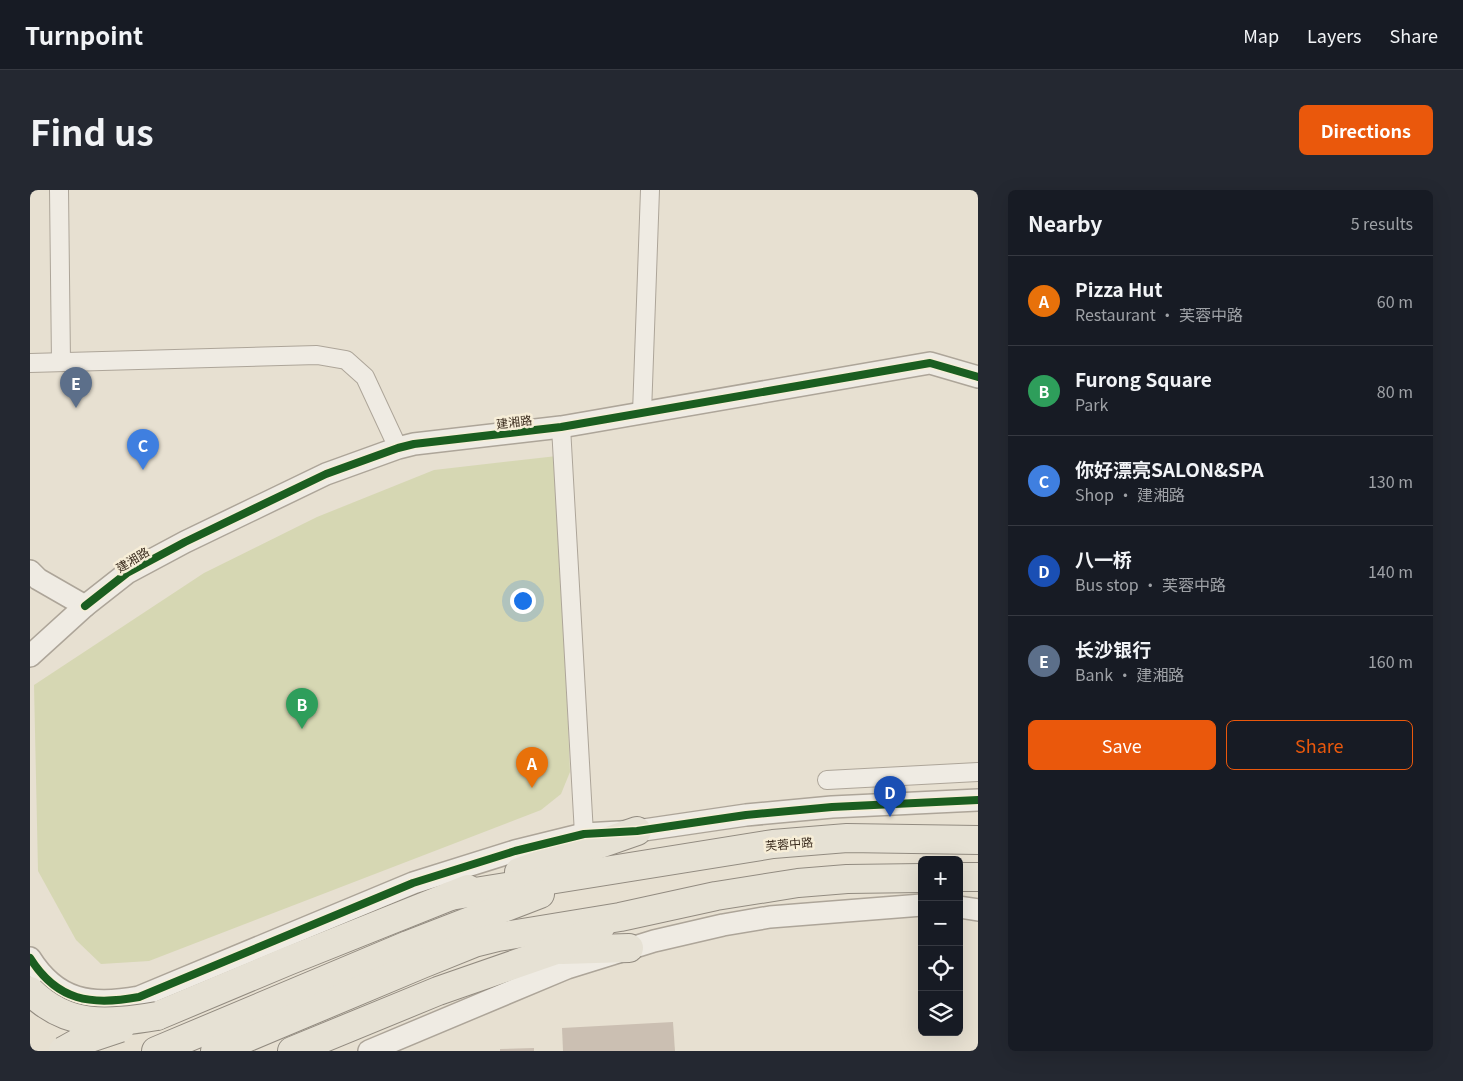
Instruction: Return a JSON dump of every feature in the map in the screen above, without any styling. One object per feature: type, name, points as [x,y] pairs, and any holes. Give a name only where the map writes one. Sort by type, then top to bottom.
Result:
[{"type":"main road","points":[[75,1048],[450,896],[637,831]]},
{"type":"main road","name":"芙蓉中路","points":[[602,872],[773,844],[847,838],[978,840]]},
{"type":"main road","points":[[450,896],[602,872]]},
{"type":"main road","points":[[156,1051],[416,941],[602,872]]},
{"type":"main road","points":[[963,877],[978,876]]},
{"type":"main road","points":[[215,1051],[474,943],[528,930],[620,916],[716,896],[798,883],[847,879],[918,878]]},
{"type":"main road","points":[[292,1051],[438,991],[556,950],[620,916]]},
{"type":"main road","points":[[556,950],[629,948]]},
{"type":"main road","points":[[30,991],[46,1006],[60,1014],[76,1019],[108,1022],[157,1016]]},
{"type":"street","points":[[59,190],[61,362]]},
{"type":"street","points":[[642,413],[650,190]]},
{"type":"street","points":[[30,363],[317,355],[346,360],[366,377],[398,448]]},
{"type":"street","name":"建湘路","points":[[30,656],[85,606],[127,573],[185,542],[326,474],[398,448],[414,444],[561,427],[930,363],[978,377]]},
{"type":"street","points":[[561,427],[584,834]]},
{"type":"street","points":[[30,571],[38,579],[85,606]]},
{"type":"street","points":[[827,780],[978,772]]},
{"type":"street","points":[[30,958],[48,980],[75,998],[102,1001],[139,996],[413,883],[515,851],[584,834],[637,831],[746,815],[832,807],[978,800]]},
{"type":"street","points":[[369,1051],[567,968],[629,948],[723,924],[770,917],[918,905]]},
{"type":"street","points":[[963,908],[978,910]]},
{"type":"street","points":[[75,998],[75,1048]]},
{"type":"green space","points":[[557,456],[570,772],[561,794],[541,810],[149,961],[101,964],[76,940],[38,871],[34,685],[204,573],[317,517],[434,470]]},
{"type":"building","points":[[673,1022],[675,1051],[563,1051],[562,1028]]},
{"type":"building","points":[[534,1048],[534,1051],[500,1051],[500,1049]]},
{"type":"cycle path","points":[[85,606],[127,573],[185,542],[326,474],[398,448],[414,444],[561,427],[930,363],[978,377]]},
{"type":"cycle path","points":[[30,958],[40,972],[64,992],[91,1000],[122,1000],[139,997],[413,883],[515,851],[584,834],[637,831],[746,815],[832,807],[978,800]]},
{"type":"place","name":"长沙银行","points":[[76,408]]},
{"type":"place","name":"你好漂亮SALON&SPA","points":[[143,470]]},
{"type":"place","name":"Furong Square","points":[[302,729]]},
{"type":"place","name":"Pizza Hut","points":[[532,788]]},
{"type":"place","name":"八一桥","points":[[890,817]]}]
